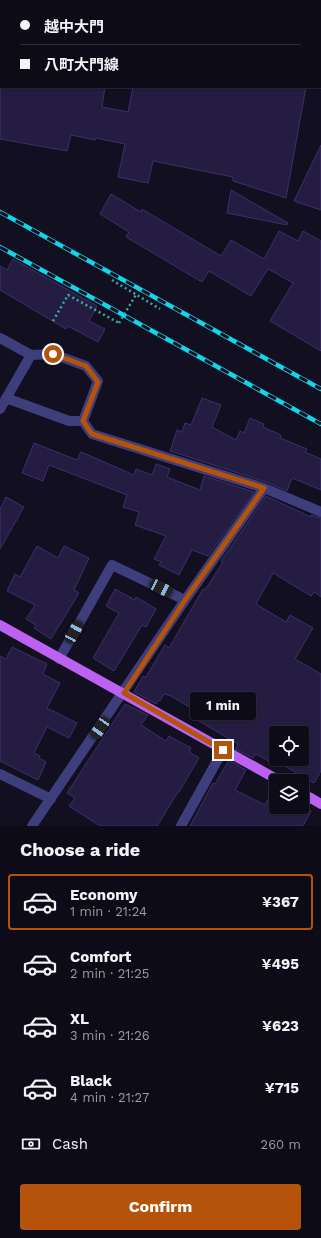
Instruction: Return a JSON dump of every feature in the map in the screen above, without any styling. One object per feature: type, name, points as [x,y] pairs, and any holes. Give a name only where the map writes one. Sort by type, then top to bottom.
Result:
[{"type":"main road","points":[[0,625],[269,775]]},
{"type":"main road","points":[[309,797],[321,804]]},
{"type":"street","points":[[0,338],[31,355],[53,354],[86,366],[98,382],[83,421]]},
{"type":"street","points":[[0,409],[31,355]]},
{"type":"street","points":[[6,398],[69,421],[83,421]]},
{"type":"street","points":[[83,421],[92,434],[264,488],[321,512]]},
{"type":"street","points":[[32,826],[124,693],[185,600],[264,488]]},
{"type":"street","points":[[59,659],[112,564],[185,600]]},
{"type":"street","points":[[181,826],[223,750]]},
{"type":"street","points":[[0,774],[51,799]]},
{"type":"path","points":[[112,280],[137,293],[160,309]]},
{"type":"path","points":[[53,321],[68,295],[119,324],[137,293]]},
{"type":"building","points":[[0,88],[105,88],[102,107],[128,112],[133,88],[306,88],[286,198],[233,181],[233,177],[153,161],[148,183],[118,177],[125,144],[96,138],[95,140],[71,135],[67,151],[0,139]]},
{"type":"building","points":[[321,145],[321,210],[294,201]]},
{"type":"building","points":[[231,190],[288,223],[287,225],[227,213]]},
{"type":"building","points":[[111,194],[141,212],[142,209],[221,256],[231,240],[264,259],[279,231],[298,241],[303,231],[321,241],[321,351],[270,321],[293,283],[268,269],[251,296],[209,271],[202,282],[126,237],[129,232],[100,214]]},
{"type":"building","points":[[13,259],[97,306],[89,321],[105,329],[98,342],[68,326],[66,329],[0,290],[0,266],[7,270]]},
{"type":"building","points":[[202,398],[221,405],[212,427],[236,440],[240,431],[244,433],[250,418],[264,424],[263,427],[281,435],[280,438],[307,449],[305,452],[321,459],[321,490],[292,478],[287,491],[266,482],[170,451],[177,430],[182,432],[185,423],[191,425]]},
{"type":"building","points":[[34,443],[77,460],[81,452],[134,475],[136,469],[152,475],[156,464],[170,469],[167,477],[200,490],[204,476],[254,492],[208,556],[192,550],[179,575],[159,565],[161,562],[154,559],[166,536],[135,525],[139,512],[123,507],[127,495],[49,465],[43,481],[22,473]]},
{"type":"building","points":[[266,496],[311,517],[311,515],[321,518],[321,597],[314,592],[311,596],[273,573],[256,604],[286,622],[290,615],[313,628],[295,659],[321,674],[321,771],[314,783],[309,780],[309,774],[298,774],[285,766],[309,766],[309,726],[269,726],[269,761],[256,754],[253,758],[235,749],[238,744],[194,718],[198,712],[171,696],[164,694],[160,701],[159,700],[156,704],[134,692],[143,676],[146,677],[165,645],[169,648],[203,589],[205,590],[223,562],[221,561]]},
{"type":"building","points":[[6,497],[24,507],[0,549],[0,509]]},
{"type":"building","points":[[37,546],[58,558],[64,546],[89,558],[74,590],[79,593],[51,639],[34,628],[36,625],[26,619],[35,605],[7,591],[15,574],[20,577]]},
{"type":"building","points":[[115,589],[135,600],[136,597],[156,609],[146,627],[142,625],[114,671],[93,658],[119,613],[106,606]]},
{"type":"building","points":[[12,647],[47,664],[43,674],[60,683],[47,708],[77,723],[69,738],[47,727],[34,753],[46,762],[38,780],[0,761],[0,656],[6,659]]},
{"type":"building","points":[[125,704],[148,715],[141,725],[166,741],[169,736],[191,748],[189,752],[199,758],[157,826],[100,826],[69,806],[75,798],[67,793]]},
{"type":"building","points":[[229,760],[246,770],[235,790],[265,805],[269,797],[269,814],[309,814],[309,810],[311,811],[303,826],[190,826],[213,783],[215,784]]},
{"type":"railway","points":[[0,212],[321,389]]},
{"type":"railway","points":[[0,247],[321,424]]},
{"type":"route","points":[[53,354],[86,366],[98,382],[83,421],[92,434],[264,488],[185,600],[124,693],[223,750]]}]
